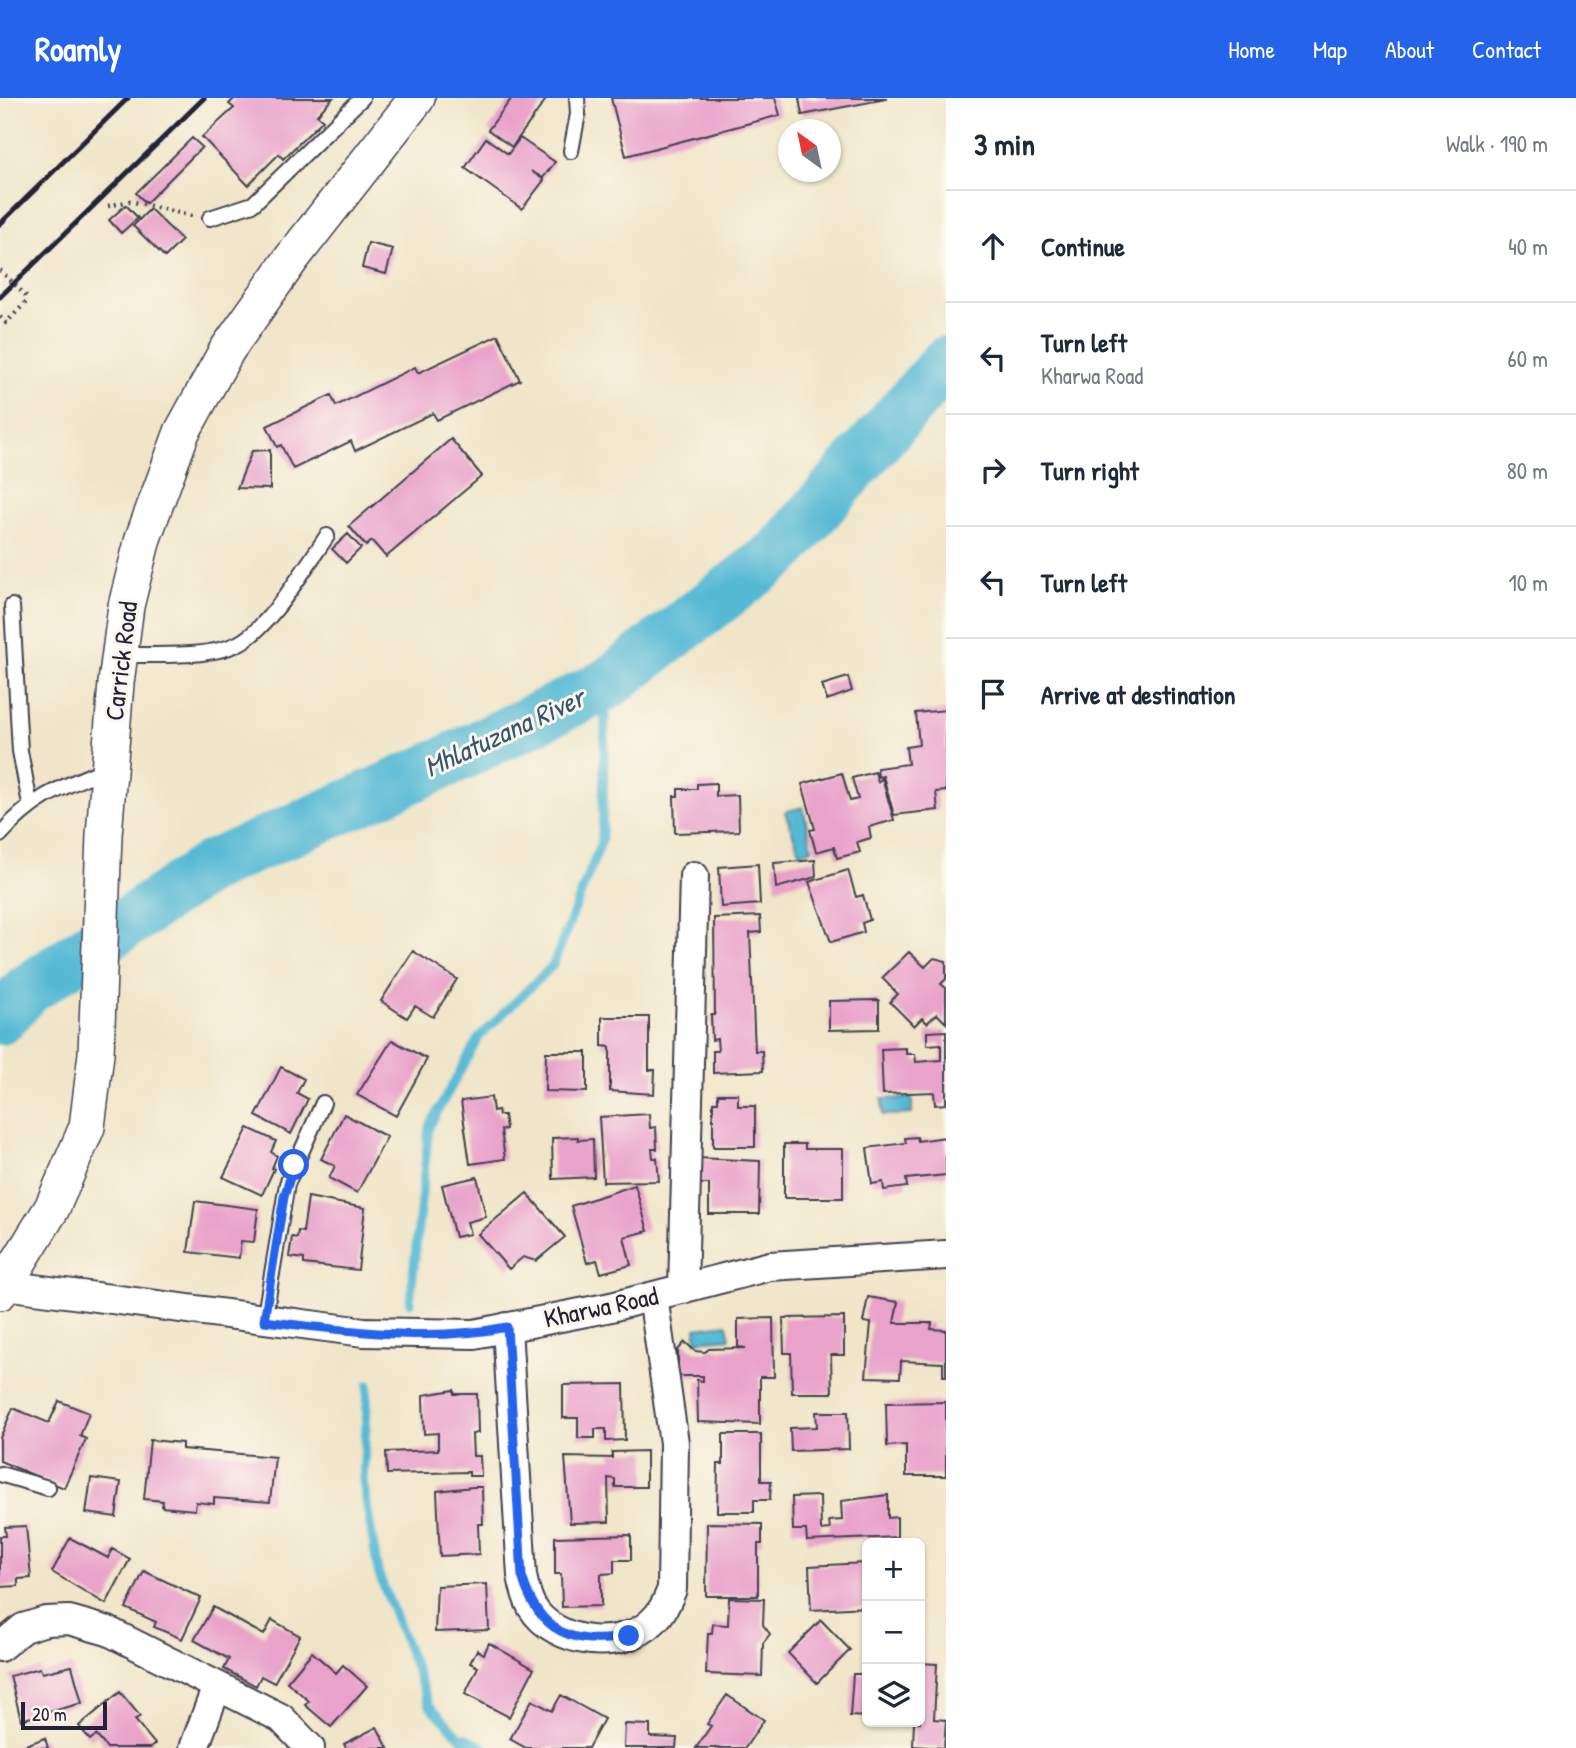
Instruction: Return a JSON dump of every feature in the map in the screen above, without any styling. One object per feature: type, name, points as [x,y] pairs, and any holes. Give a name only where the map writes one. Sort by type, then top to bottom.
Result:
[{"type":"street","name":"Carrick Road","points":[[2,1289],[52,1208],[75,1161],[87,1127],[96,1054],[109,768],[126,607],[144,538],[182,432],[227,350],[276,281],[417,98]]},
{"type":"street","points":[[683,1289],[694,876]]},
{"type":"street","name":"Kharwa Road","points":[[2,1289],[364,1332],[474,1334],[653,1296],[770,1266],[946,1255]]},
{"type":"street","points":[[507,1327],[522,1576],[526,1591],[533,1608],[546,1622],[573,1637],[608,1640],[629,1636],[651,1623],[664,1608],[672,1589],[674,1443],[653,1296]]},
{"type":"street","points":[[0,1647],[23,1628],[46,1621],[69,1620],[108,1631],[281,1718],[310,1748]]},
{"type":"street","points":[[194,1748],[217,1686]]},
{"type":"lane","points":[[210,218],[253,204],[362,98]]},
{"type":"lane","points":[[571,151],[578,114],[577,98]]},
{"type":"lane","points":[[120,655],[195,653],[226,648],[247,638],[290,588],[327,536]]},
{"type":"lane","points":[[12,606],[20,751],[30,804]]},
{"type":"lane","points":[[0,835],[30,804],[50,792],[109,768]]},
{"type":"lane","points":[[264,1321],[287,1184],[323,1103]]},
{"type":"lane","points":[[0,1474],[48,1488]]},
{"type":"path","points":[[108,206],[131,201],[178,214],[210,218]]},
{"type":"path","points":[[0,270],[29,299],[6,323],[0,317]]},
{"type":"water","points":[[803,807],[812,849],[800,853],[785,812]]},
{"type":"water","points":[[912,1098],[912,1114],[883,1115],[882,1099]]},
{"type":"water","points":[[727,1324],[730,1338],[696,1341],[696,1328]]},
{"type":"building","points":[[235,98],[333,98],[317,115],[323,120],[283,159],[279,154],[248,185],[202,137],[234,108],[229,104]]},
{"type":"building","points":[[512,98],[547,98],[512,147],[488,130]]},
{"type":"building","points":[[611,98],[775,98],[780,115],[626,156]]},
{"type":"building","points":[[799,98],[886,98],[886,99],[802,115]]},
{"type":"building","points":[[192,138],[202,147],[146,203],[136,193]]},
{"type":"building","points":[[486,138],[508,154],[520,138],[555,162],[543,178],[531,171],[544,180],[522,209],[465,168]]},
{"type":"building","points":[[126,205],[138,218],[121,233],[109,220]]},
{"type":"building","points":[[150,209],[182,240],[165,257],[133,226]]},
{"type":"building","points":[[368,243],[393,249],[386,274],[362,268]]},
{"type":"building","points":[[498,335],[520,380],[437,420],[433,413],[355,451],[351,441],[293,469],[281,445],[277,447],[267,426],[331,395],[336,406],[415,367],[418,373]]},
{"type":"building","points":[[451,439],[482,476],[386,557],[372,541],[366,546],[349,526]]},
{"type":"building","points":[[270,450],[270,489],[237,488],[252,451]]},
{"type":"building","points":[[348,534],[361,548],[346,563],[332,549]]},
{"type":"building","points":[[848,677],[852,691],[827,700],[822,685]]},
{"type":"building","points":[[946,710],[946,791],[936,792],[938,810],[894,815],[883,776],[878,777],[877,768],[908,764],[906,747],[919,745],[916,713]]},
{"type":"building","points":[[875,772],[878,782],[882,778],[894,820],[869,827],[871,838],[857,842],[860,852],[837,858],[834,847],[816,852],[810,830],[815,829],[802,784],[842,773],[850,801],[858,799],[852,778]]},
{"type":"building","points":[[716,783],[716,796],[738,795],[739,831],[675,833],[674,796],[678,796],[678,789],[697,789],[697,784]]},
{"type":"building","points":[[815,860],[816,877],[776,888],[774,863]]},
{"type":"building","points":[[758,864],[760,904],[721,907],[719,867]]},
{"type":"building","points":[[848,870],[856,897],[863,895],[870,920],[862,923],[864,932],[831,942],[809,882]]},
{"type":"building","points":[[760,916],[761,932],[750,933],[755,1051],[762,1051],[763,1071],[713,1073],[713,1051],[718,1051],[717,1039],[712,1040],[711,1015],[715,1015],[714,918]]},
{"type":"building","points":[[413,951],[457,979],[433,1017],[415,1006],[407,1018],[381,1001]]},
{"type":"building","points":[[909,952],[925,967],[934,958],[946,961],[946,979],[941,984],[946,988],[946,1023],[937,1014],[927,1023],[922,1018],[914,1026],[890,1002],[898,994],[882,978]]},
{"type":"building","points":[[879,1000],[879,1029],[829,1030],[829,1001]]},
{"type":"building","points":[[602,1017],[649,1017],[649,1070],[655,1070],[654,1094],[610,1091],[610,1047],[602,1046]]},
{"type":"building","points":[[946,1031],[946,1104],[935,1105],[934,1092],[883,1094],[881,1049],[906,1048],[906,1054],[915,1054],[916,1062],[941,1060],[941,1044],[927,1045],[927,1032]]},
{"type":"building","points":[[392,1040],[427,1059],[396,1116],[357,1095]]},
{"type":"building","points":[[546,1052],[587,1052],[587,1092],[545,1091]]},
{"type":"building","points":[[281,1067],[304,1079],[297,1093],[308,1099],[291,1134],[256,1116]]},
{"type":"building","points":[[718,1094],[738,1094],[738,1106],[755,1106],[755,1147],[713,1147],[713,1102],[718,1102]]},
{"type":"building","points":[[491,1097],[493,1111],[498,1110],[499,1115],[504,1115],[506,1129],[501,1130],[505,1159],[470,1164],[461,1101]]},
{"type":"building","points":[[344,1114],[387,1137],[357,1193],[329,1178],[335,1166],[321,1159]]},
{"type":"building","points":[[649,1114],[650,1128],[656,1127],[657,1149],[652,1149],[653,1158],[657,1158],[659,1181],[603,1182],[599,1117]]},
{"type":"building","points":[[248,1128],[276,1141],[271,1152],[277,1156],[272,1168],[274,1169],[262,1195],[223,1177]]},
{"type":"building","points":[[578,1137],[578,1140],[593,1139],[594,1177],[553,1179],[552,1138]]},
{"type":"building","points":[[917,1137],[918,1141],[946,1137],[946,1175],[906,1179],[907,1187],[884,1190],[883,1182],[872,1184],[867,1148],[906,1143],[905,1138]]},
{"type":"building","points":[[784,1144],[805,1144],[805,1149],[843,1149],[843,1198],[784,1198]]},
{"type":"building","points":[[697,1158],[760,1161],[759,1214],[709,1214],[709,1184],[697,1184]]},
{"type":"building","points":[[477,1177],[486,1217],[467,1222],[470,1234],[455,1237],[442,1185]]},
{"type":"building","points":[[635,1185],[648,1231],[624,1237],[631,1265],[601,1273],[597,1260],[587,1263],[571,1206]]},
{"type":"building","points":[[527,1193],[565,1237],[536,1261],[523,1257],[509,1269],[478,1234]]},
{"type":"building","points":[[308,1197],[365,1208],[358,1270],[304,1264],[304,1259],[289,1257],[292,1237],[297,1238],[298,1231],[303,1232]]},
{"type":"building","points":[[195,1201],[258,1209],[254,1242],[241,1241],[239,1258],[188,1252]]},
{"type":"building","points":[[868,1297],[898,1302],[894,1323],[932,1323],[931,1329],[946,1330],[946,1376],[943,1376],[943,1363],[901,1361],[900,1378],[866,1377],[871,1323],[863,1322]]},
{"type":"building","points":[[844,1317],[844,1355],[831,1355],[832,1393],[792,1393],[791,1353],[784,1353],[783,1318]]},
{"type":"building","points":[[773,1318],[774,1377],[760,1377],[760,1424],[698,1422],[697,1380],[703,1381],[703,1376],[678,1376],[678,1350],[685,1342],[695,1351],[705,1352],[709,1349],[746,1348],[738,1347],[738,1319]]},
{"type":"building","points":[[624,1384],[625,1440],[606,1441],[606,1429],[595,1429],[595,1438],[578,1438],[578,1418],[563,1418],[563,1385]]},
{"type":"building","points":[[454,1390],[454,1394],[477,1394],[478,1433],[472,1434],[473,1456],[480,1456],[481,1476],[469,1476],[469,1472],[387,1474],[386,1452],[438,1450],[438,1433],[424,1434],[423,1395]]},
{"type":"building","points":[[59,1401],[89,1413],[80,1436],[86,1439],[64,1488],[0,1461],[0,1438],[13,1408],[49,1423]]},
{"type":"building","points":[[946,1402],[946,1476],[906,1476],[906,1445],[887,1446],[886,1403]]},
{"type":"building","points":[[816,1412],[848,1412],[849,1449],[791,1451],[790,1428],[817,1427]]},
{"type":"building","points":[[723,1434],[761,1434],[761,1481],[771,1481],[770,1500],[754,1500],[754,1512],[717,1512],[718,1464],[723,1464]]},
{"type":"building","points":[[150,1440],[182,1443],[182,1449],[275,1457],[270,1502],[214,1498],[214,1504],[196,1502],[195,1510],[162,1507],[163,1501],[144,1499]]},
{"type":"building","points":[[646,1451],[646,1487],[615,1487],[615,1479],[608,1478],[609,1522],[570,1523],[565,1457],[612,1458],[612,1452]]},
{"type":"building","points":[[91,1478],[121,1482],[116,1517],[86,1513]]},
{"type":"building","points":[[482,1487],[483,1524],[478,1524],[479,1554],[440,1556],[437,1491]]},
{"type":"building","points":[[888,1495],[888,1518],[897,1517],[897,1537],[807,1541],[806,1530],[793,1530],[792,1497],[820,1496],[821,1530],[830,1529],[829,1521],[842,1520],[841,1501]]},
{"type":"building","points":[[707,1523],[762,1524],[762,1544],[758,1544],[758,1596],[706,1596]]},
{"type":"building","points":[[26,1526],[31,1578],[18,1579],[18,1586],[0,1587],[0,1536],[6,1536],[5,1527]]},
{"type":"building","points":[[631,1535],[631,1560],[614,1560],[614,1573],[601,1574],[601,1606],[562,1607],[561,1574],[555,1574],[555,1537]]},
{"type":"building","points":[[70,1538],[108,1558],[112,1549],[130,1559],[106,1604],[52,1572]]},
{"type":"building","points":[[862,1563],[862,1607],[811,1610],[809,1566]]},
{"type":"building","points":[[144,1571],[201,1598],[182,1639],[154,1627],[156,1622],[126,1608]]},
{"type":"building","points":[[487,1584],[489,1630],[435,1632],[437,1586]]},
{"type":"building","points":[[729,1598],[764,1599],[763,1625],[770,1634],[763,1643],[762,1676],[706,1674],[708,1633],[712,1633],[713,1624],[728,1625]]},
{"type":"building","points":[[213,1607],[264,1635],[272,1620],[300,1636],[274,1683],[261,1676],[256,1686],[224,1669],[229,1659],[194,1640]]},
{"type":"building","points":[[821,1620],[850,1650],[817,1683],[788,1653]]},
{"type":"building","points":[[489,1643],[534,1669],[509,1717],[465,1694],[478,1667],[470,1663],[477,1650],[484,1654]]},
{"type":"building","points":[[312,1652],[336,1673],[343,1665],[367,1686],[331,1727],[305,1705],[309,1701],[287,1682]]},
{"type":"building","points":[[925,1663],[937,1664],[934,1719],[946,1720],[944,1748],[913,1746],[914,1727],[925,1727]]},
{"type":"building","points":[[72,1666],[82,1703],[21,1720],[10,1676],[40,1668],[42,1673]]},
{"type":"building","points":[[853,1674],[862,1674],[862,1717],[850,1716]]},
{"type":"building","points":[[120,1692],[140,1716],[135,1720],[155,1744],[150,1748],[107,1748],[96,1735],[90,1740],[79,1726]]},
{"type":"building","points":[[561,1695],[604,1719],[588,1748],[526,1748],[510,1739],[532,1700],[552,1711]]},
{"type":"building","points":[[727,1695],[764,1720],[745,1748],[696,1748],[711,1726],[707,1724]]},
{"type":"building","points":[[625,1724],[650,1725],[650,1737],[677,1738],[676,1748],[624,1748]]},
{"type":"building","points":[[377,1727],[388,1748],[346,1748],[344,1744]]},
{"type":"building","points":[[45,1738],[48,1748],[17,1748]]},
{"type":"waterway","name":"Mhlatuzana River","points":[[0,1019],[27,990],[211,866],[435,767],[606,685],[779,553],[946,362]]},
{"type":"waterway","points":[[410,1303],[429,1127],[479,1037],[553,965],[602,840],[606,685]]},
{"type":"waterway","points":[[368,1385],[363,1481],[378,1572],[430,1706],[471,1748]]},
{"type":"waterway","points":[[465,1737],[485,1748]]},
{"type":"railway","points":[[0,224],[128,98]]},
{"type":"railway","points":[[0,297],[204,98]]},
{"type":"route","points":[[294,1165],[284,1197],[264,1321],[364,1332],[474,1334],[507,1327],[522,1576],[526,1591],[533,1608],[546,1622],[573,1637],[608,1640],[629,1636]]}]
